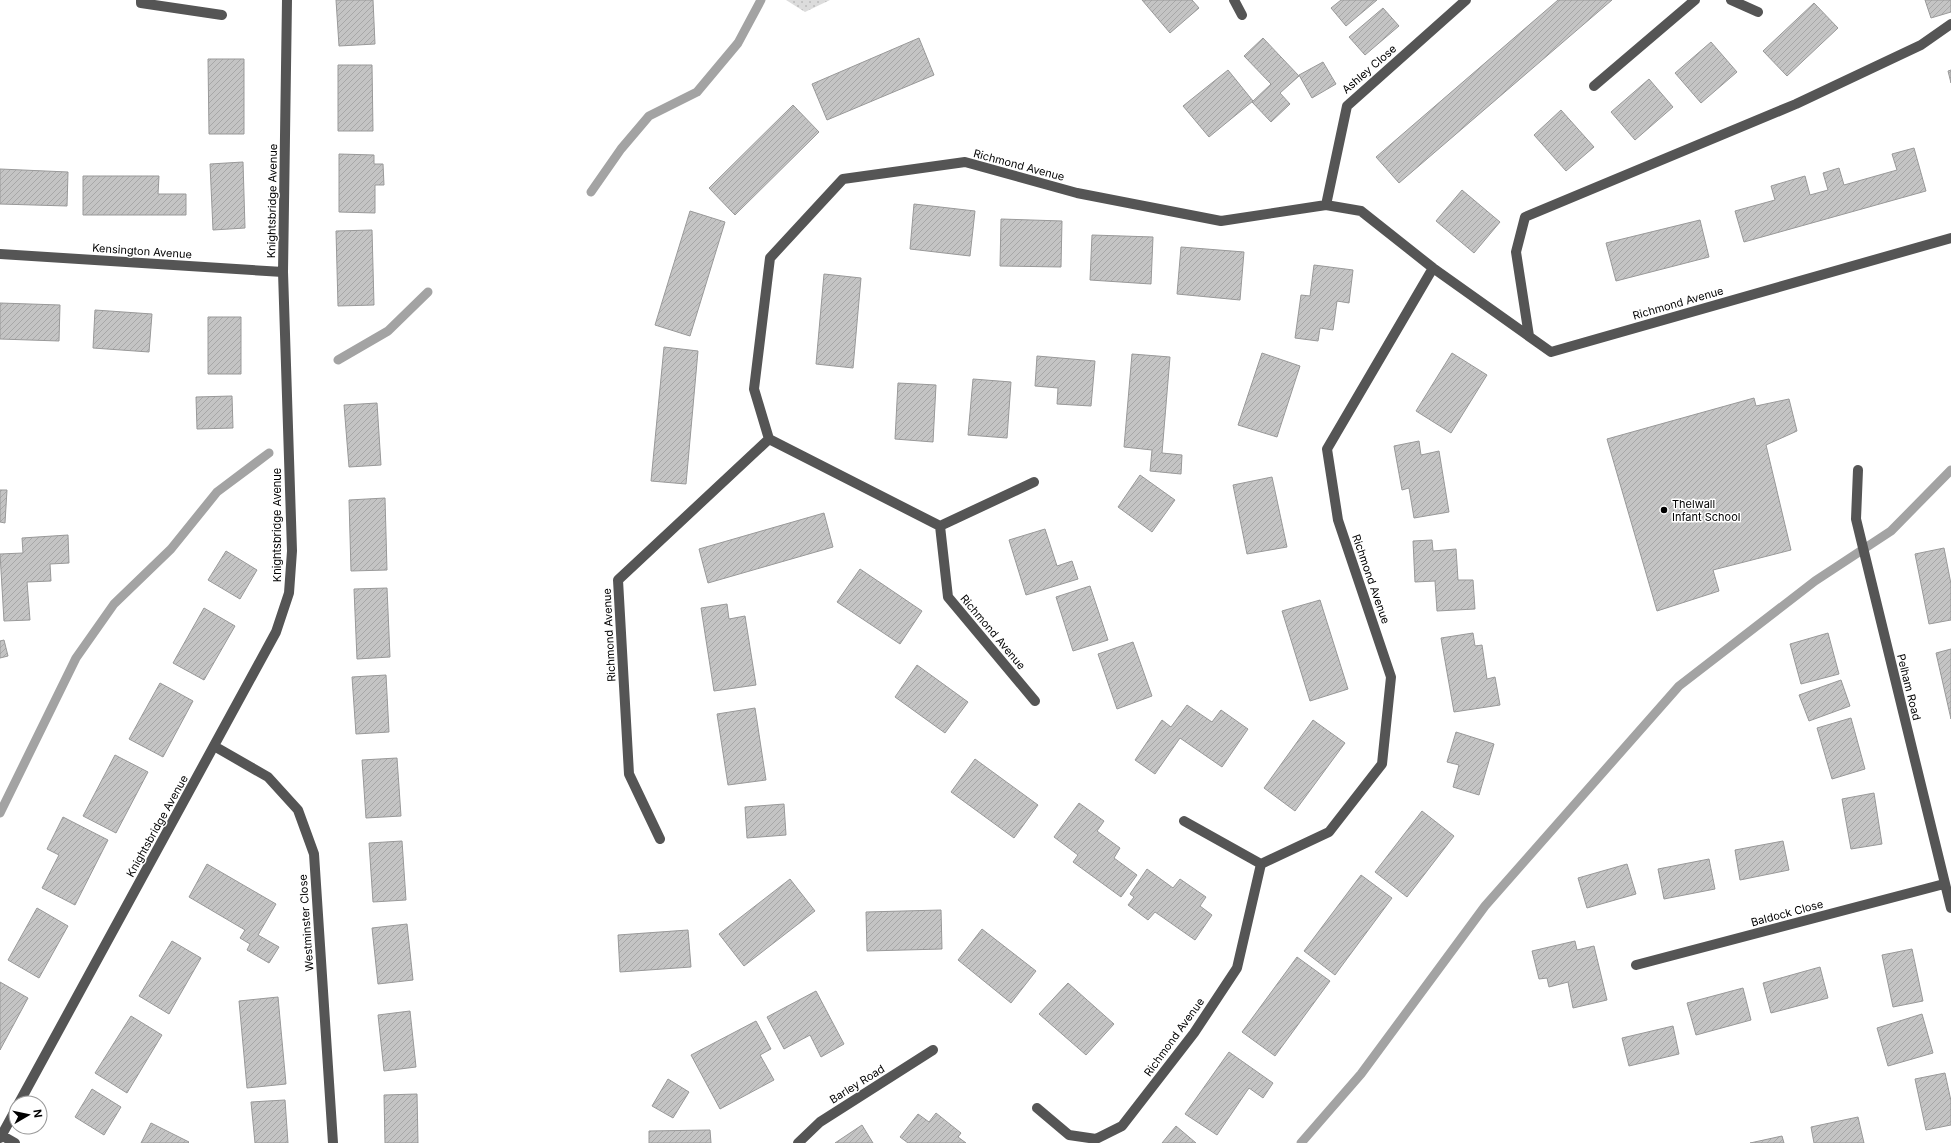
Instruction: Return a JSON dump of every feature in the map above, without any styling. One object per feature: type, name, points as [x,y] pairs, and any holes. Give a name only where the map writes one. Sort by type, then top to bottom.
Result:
[{"type":"street","points":[[140,0],[141,3],[222,15]]},
{"type":"street","name":"Knightsbridge Avenue","points":[[23,1095],[276,632],[289,593],[292,551],[283,272],[288,0]]},
{"type":"street","points":[[1234,0],[1242,16]]},
{"type":"street","name":"Ashley Close","points":[[1326,205],[1347,106],[1466,0]]},
{"type":"street","points":[[1594,86],[1695,0]]},
{"type":"street","points":[[1731,0],[1758,12]]},
{"type":"street","points":[[1529,336],[1516,252],[1525,217],[1796,104],[1921,45],[1951,24]]},
{"type":"street","name":"Richmond Avenue","points":[[660,839],[629,774],[618,580],[769,439],[754,389],[770,258],[843,179],[964,162],[1077,193],[1221,221],[1326,205],[1361,211],[1433,268],[1551,352],[1951,238]]},
{"type":"street","name":"Kensington Avenue","points":[[0,254],[283,272]]},
{"type":"street","name":"Richmond Avenue","points":[[1037,1108],[1069,1135],[1096,1139],[1122,1126],[1194,1033],[1237,968],[1261,864],[1329,832],[1382,764],[1391,677],[1338,520],[1327,449],[1433,268]]},
{"type":"street","points":[[769,439],[940,526],[1034,482]]},
{"type":"street","name":"Pelham Road","points":[[1858,470],[1856,519],[1951,908]]},
{"type":"street","name":"Richmond Avenue","points":[[940,526],[948,597],[1035,701]]},
{"type":"street","name":"Westminster Close","points":[[214,746],[268,777],[298,810],[314,854],[333,1143]]},
{"type":"street","points":[[1184,821],[1261,864]]},
{"type":"street","name":"Baldock Close","points":[[1636,965],[1944,884]]},
{"type":"street","name":"Barley Road","points":[[798,1143],[820,1122],[933,1050]]},
{"type":"street","points":[[8,1123],[1,1136],[15,1143]]},
{"type":"shaded area","points":[[786,0],[830,0],[805,12]]},
{"type":"building","points":[[336,0],[373,0],[375,44],[339,46]]},
{"type":"building","points":[[1142,0],[1192,0],[1199,8],[1170,33]]},
{"type":"building","points":[[1341,0],[1377,0],[1346,26],[1331,8]]},
{"type":"building","points":[[1558,0],[1612,0],[1399,183],[1376,157]]},
{"type":"building","points":[[1925,0],[1951,0],[1951,12],[1931,18]]},
{"type":"building","points":[[1814,3],[1838,28],[1787,76],[1763,51]]},
{"type":"building","points":[[1383,8],[1399,26],[1365,55],[1349,37]]},
{"type":"building","points":[[919,38],[934,75],[827,120],[812,84]]},
{"type":"building","points":[[1263,38],[1299,76],[1280,93],[1290,104],[1271,122],[1252,102],[1271,84],[1244,56]]},
{"type":"building","points":[[1711,42],[1737,72],[1701,103],[1675,73]]},
{"type":"building","points":[[208,59],[244,59],[244,134],[209,134]]},
{"type":"building","points":[[1323,62],[1336,84],[1312,98],[1299,75]]},
{"type":"building","points":[[338,65],[372,65],[373,131],[338,131]]},
{"type":"building","points":[[1228,70],[1253,101],[1209,137],[1183,106]]},
{"type":"building","points":[[1951,70],[1951,83],[1948,71]]},
{"type":"building","points":[[1649,79],[1673,107],[1635,140],[1611,112]]},
{"type":"building","points":[[793,105],[819,132],[735,215],[709,188]]},
{"type":"building","points":[[1561,110],[1594,147],[1566,171],[1534,135]]},
{"type":"building","points":[[1914,148],[1926,191],[1744,242],[1735,211],[1775,200],[1771,186],[1805,176],[1810,195],[1828,190],[1823,173],[1839,168],[1844,185],[1897,170],[1892,154]]},
{"type":"building","points":[[339,154],[374,155],[374,164],[383,164],[384,185],[375,185],[375,213],[339,212]]},
{"type":"building","points":[[243,162],[245,228],[213,230],[210,164]]},
{"type":"building","points":[[0,169],[68,172],[67,206],[0,204]]},
{"type":"building","points":[[83,176],[159,176],[158,194],[186,194],[186,215],[83,215]]},
{"type":"building","points":[[1462,190],[1500,222],[1474,253],[1436,221]]},
{"type":"building","points":[[914,204],[975,211],[970,256],[910,249]]},
{"type":"building","points":[[690,211],[725,222],[690,336],[655,325]]},
{"type":"building","points":[[1001,219],[1062,221],[1061,267],[1000,266]]},
{"type":"building","points":[[1700,220],[1709,257],[1616,281],[1606,243]]},
{"type":"building","points":[[372,230],[374,305],[338,306],[336,231]]},
{"type":"building","points":[[1092,235],[1153,237],[1151,284],[1090,280]]},
{"type":"building","points":[[1181,247],[1244,252],[1240,300],[1177,294]]},
{"type":"building","points":[[1314,265],[1353,270],[1349,303],[1337,301],[1333,330],[1320,328],[1318,341],[1295,338],[1301,295],[1310,296]]},
{"type":"building","points":[[824,274],[861,278],[853,368],[816,364]]},
{"type":"building","points":[[0,303],[60,305],[59,341],[0,339]]},
{"type":"building","points":[[95,310],[152,314],[149,352],[93,348]]},
{"type":"building","points":[[208,317],[241,317],[241,374],[208,374]]},
{"type":"building","points":[[664,347],[698,351],[686,484],[651,481]]},
{"type":"building","points":[[1262,353],[1300,366],[1277,437],[1238,425]]},
{"type":"building","points":[[1452,353],[1487,375],[1451,433],[1416,411]]},
{"type":"building","points":[[1132,354],[1170,357],[1162,453],[1182,455],[1181,474],[1150,471],[1152,450],[1124,447]]},
{"type":"building","points":[[1037,356],[1095,361],[1091,406],[1057,404],[1058,388],[1035,386]]},
{"type":"building","points":[[973,379],[1011,382],[1007,438],[968,435]]},
{"type":"building","points":[[898,383],[936,385],[933,442],[895,439]]},
{"type":"building","points":[[232,396],[233,428],[197,429],[196,397]]},
{"type":"building","points":[[1754,398],[1756,406],[1789,399],[1797,431],[1766,445],[1791,550],[1713,570],[1719,591],[1657,611],[1607,439]]},
{"type":"building","points":[[377,403],[381,465],[349,467],[344,405]]},
{"type":"building","points":[[1419,441],[1421,455],[1439,451],[1449,512],[1414,518],[1409,488],[1402,490],[1394,446]]},
{"type":"building","points":[[1140,475],[1175,500],[1152,532],[1118,507]]},
{"type":"building","points":[[1272,477],[1287,547],[1247,554],[1233,485]]},
{"type":"building","points":[[0,490],[7,490],[5,523],[0,522]]},
{"type":"building","points":[[385,498],[387,570],[351,571],[349,500]]},
{"type":"building","points":[[824,513],[833,547],[708,583],[699,549]]},
{"type":"building","points":[[1045,529],[1057,566],[1072,561],[1078,579],[1026,595],[1009,540]]},
{"type":"building","points":[[68,535],[69,563],[50,564],[51,581],[27,582],[30,620],[4,621],[0,554],[23,553],[22,538]]},
{"type":"building","points":[[1432,540],[1433,551],[1456,549],[1458,580],[1473,580],[1475,609],[1437,611],[1435,581],[1415,582],[1413,541]]},
{"type":"building","points":[[1944,548],[1951,584],[1951,620],[1929,624],[1915,554]]},
{"type":"building","points":[[226,551],[257,570],[240,599],[208,580]]},
{"type":"building","points":[[860,569],[922,611],[900,644],[837,602]]},
{"type":"building","points":[[1090,586],[1108,640],[1073,651],[1056,597]]},
{"type":"building","points":[[387,588],[390,657],[357,659],[354,589]]},
{"type":"building","points":[[1320,600],[1348,689],[1310,701],[1282,611]]},
{"type":"building","points":[[727,604],[729,619],[745,616],[756,685],[714,691],[701,608]]},
{"type":"building","points":[[204,608],[235,626],[204,680],[173,663]]},
{"type":"building","points":[[1473,633],[1475,646],[1482,645],[1487,679],[1495,677],[1500,705],[1454,712],[1441,638]]},
{"type":"building","points":[[1828,633],[1839,674],[1801,684],[1790,644]]},
{"type":"building","points":[[4,640],[8,656],[0,658],[0,641]]},
{"type":"building","points":[[1133,642],[1152,696],[1117,709],[1098,654]]},
{"type":"building","points":[[1951,649],[1951,719],[1936,653]]},
{"type":"building","points":[[917,665],[968,702],[945,733],[895,697]]},
{"type":"building","points":[[386,675],[389,732],[356,734],[352,677]]},
{"type":"building","points":[[1841,680],[1850,706],[1809,721],[1799,695]]},
{"type":"building","points":[[160,683],[193,701],[163,757],[129,739]]},
{"type":"building","points":[[1187,705],[1212,722],[1221,710],[1248,729],[1222,767],[1180,738],[1155,774],[1135,760],[1162,720],[1171,727]]},
{"type":"building","points":[[755,708],[766,780],[728,785],[717,714]]},
{"type":"building","points":[[1851,718],[1865,769],[1832,779],[1817,728]]},
{"type":"building","points":[[1313,720],[1345,743],[1295,811],[1264,788]]},
{"type":"building","points":[[1456,732],[1494,744],[1479,795],[1453,787],[1459,765],[1447,762]]},
{"type":"building","points":[[115,755],[148,772],[116,833],[83,816]]},
{"type":"building","points":[[397,758],[401,816],[366,818],[362,760]]},
{"type":"building","points":[[975,759],[1038,805],[1014,838],[951,792]]},
{"type":"building","points":[[1874,793],[1882,844],[1851,849],[1842,799]]},
{"type":"building","points":[[1079,803],[1104,821],[1097,831],[1120,848],[1114,858],[1137,875],[1121,897],[1073,862],[1078,855],[1054,837]]},
{"type":"building","points":[[784,804],[786,835],[747,838],[745,807]]},
{"type":"building","points":[[1422,811],[1454,836],[1407,897],[1375,872]]},
{"type":"building","points":[[63,817],[108,840],[75,905],[42,888],[59,855],[47,849]]},
{"type":"building","points":[[402,841],[406,900],[373,902],[369,843]]},
{"type":"building","points":[[1783,841],[1789,870],[1740,880],[1735,850]]},
{"type":"building","points":[[1709,859],[1715,889],[1664,899],[1658,869]]},
{"type":"building","points":[[207,864],[276,904],[258,935],[279,947],[269,963],[247,950],[250,944],[240,938],[245,930],[189,897]]},
{"type":"building","points":[[1627,864],[1636,894],[1587,908],[1578,878]]},
{"type":"building","points":[[1147,869],[1173,888],[1180,879],[1206,897],[1200,906],[1212,915],[1195,940],[1155,912],[1148,920],[1128,905],[1134,897],[1130,894]]},
{"type":"building","points":[[1361,875],[1392,898],[1335,975],[1304,951]]},
{"type":"building","points":[[790,879],[815,911],[744,966],[719,934]]},
{"type":"building","points":[[37,908],[68,926],[39,978],[8,960]]},
{"type":"building","points":[[941,910],[942,949],[867,951],[866,912]]},
{"type":"building","points":[[407,924],[413,980],[378,984],[372,928]]},
{"type":"building","points":[[982,929],[1036,971],[1011,1003],[958,960]]},
{"type":"building","points":[[688,930],[691,967],[620,972],[618,935]]},
{"type":"building","points":[[172,941],[201,958],[169,1014],[139,996]]},
{"type":"building","points":[[1575,941],[1577,950],[1594,946],[1607,1000],[1573,1008],[1568,982],[1549,987],[1547,978],[1539,979],[1532,951]]},
{"type":"building","points":[[1912,949],[1923,1001],[1893,1007],[1882,955]]},
{"type":"building","points":[[1297,957],[1330,981],[1275,1056],[1242,1032]]},
{"type":"building","points":[[1820,967],[1828,998],[1771,1013],[1763,983]]},
{"type":"building","points":[[0,982],[28,998],[0,1050]]},
{"type":"building","points":[[1068,983],[1114,1024],[1086,1055],[1039,1014]]},
{"type":"building","points":[[1743,988],[1751,1020],[1696,1035],[1687,1003]]},
{"type":"building","points":[[816,991],[844,1044],[821,1057],[810,1035],[784,1049],[767,1017]]},
{"type":"building","points":[[278,997],[286,1084],[247,1088],[239,1001]]},
{"type":"building","points":[[410,1011],[416,1067],[384,1071],[378,1015]]},
{"type":"building","points":[[1922,1014],[1933,1053],[1888,1066],[1877,1028]]},
{"type":"building","points":[[131,1016],[162,1035],[127,1093],[95,1073]]},
{"type":"building","points":[[756,1021],[771,1049],[760,1055],[774,1080],[720,1109],[691,1055]]},
{"type":"building","points":[[1673,1026],[1679,1054],[1629,1066],[1622,1038]]},
{"type":"building","points":[[1229,1052],[1273,1083],[1263,1098],[1249,1088],[1217,1135],[1185,1114]]},
{"type":"building","points":[[1945,1073],[1951,1101],[1951,1125],[1926,1130],[1915,1079]]},
{"type":"building","points":[[668,1079],[689,1092],[673,1118],[652,1106]]},
{"type":"building","points":[[92,1089],[121,1107],[104,1135],[75,1117]]},
{"type":"building","points":[[417,1094],[418,1143],[385,1143],[384,1095]]},
{"type":"building","points":[[285,1100],[288,1143],[255,1143],[251,1102]]},
{"type":"building","points":[[936,1113],[961,1133],[958,1137],[966,1143],[908,1143],[900,1137],[918,1114],[929,1122]]},
{"type":"building","points":[[1858,1117],[1864,1143],[1814,1143],[1811,1127]]},
{"type":"building","points":[[151,1123],[189,1142],[141,1143]]},
{"type":"building","points":[[862,1125],[873,1143],[835,1143]]},
{"type":"building","points":[[1176,1126],[1196,1143],[1162,1143]]},
{"type":"building","points":[[710,1130],[711,1143],[649,1143],[649,1131]]},
{"type":"building","points":[[1782,1136],[1784,1143],[1750,1143]]},
{"type":"waterway","points":[[591,192],[621,149],[649,116],[697,92],[738,43],[761,0]]},
{"type":"waterway","points":[[338,360],[388,331],[428,292]]},
{"type":"waterway","points":[[0,813],[76,658],[114,604],[171,549],[217,492],[269,453]]},
{"type":"waterway","points":[[1301,1143],[1361,1074],[1485,906],[1679,686],[1815,581],[1891,531],[1951,470]]},
{"type":"place","name":"Thelwall Infant School","points":[[1664,510]]}]
